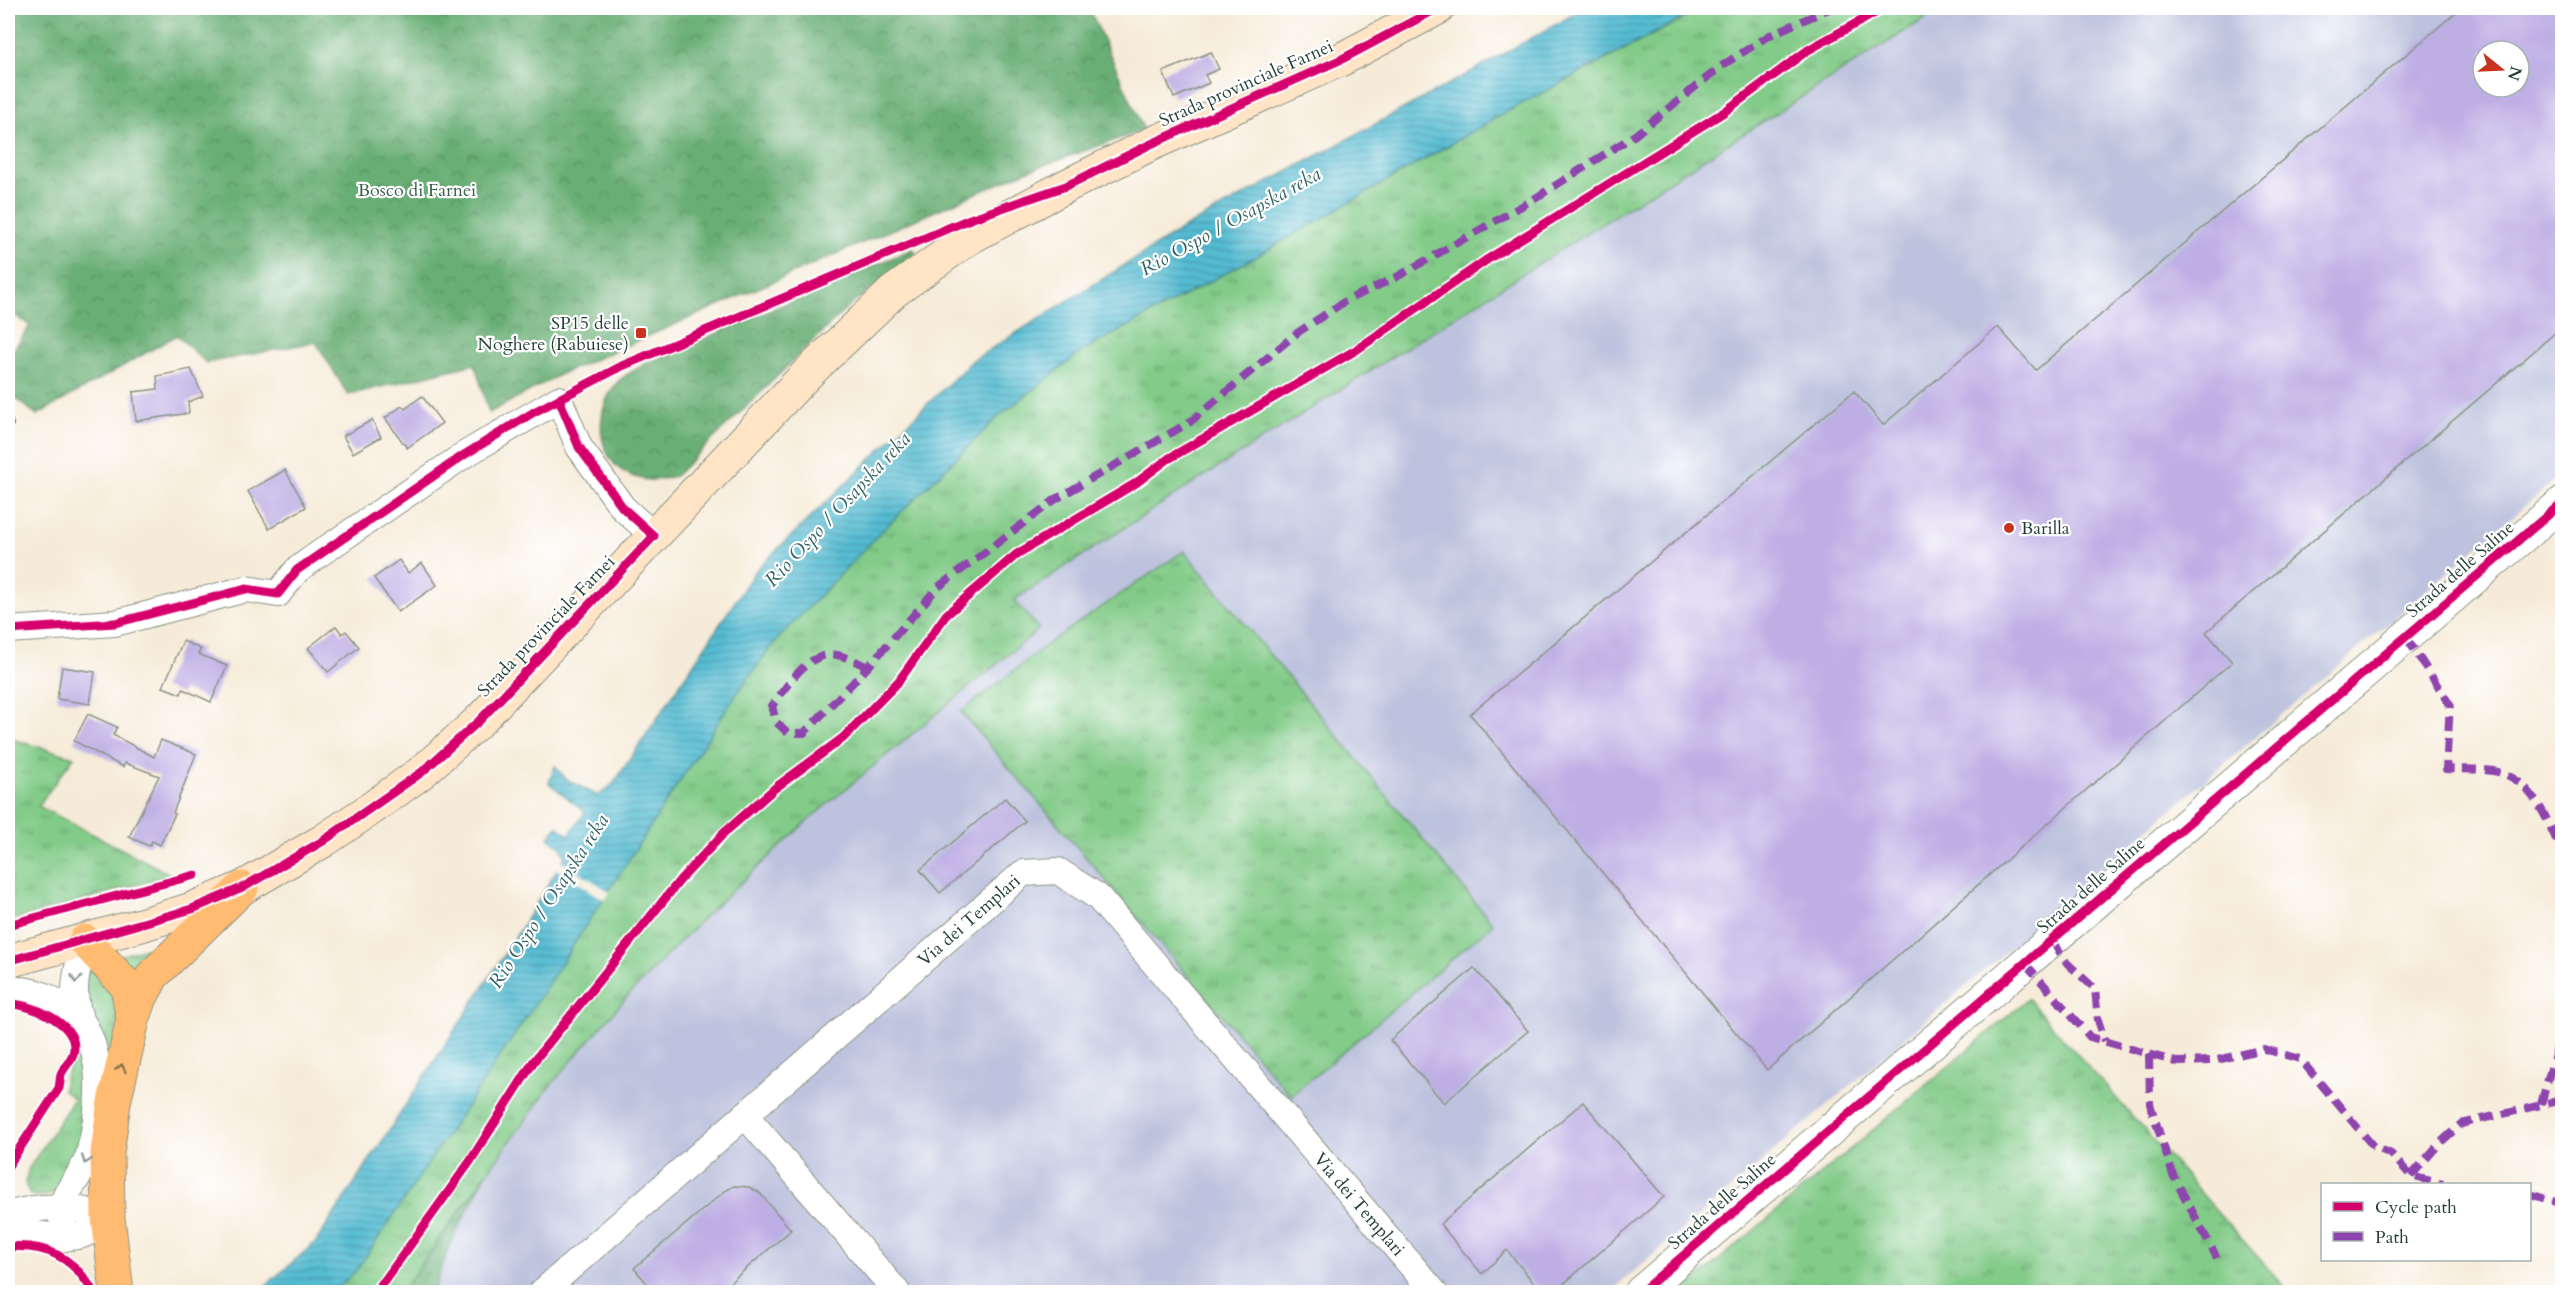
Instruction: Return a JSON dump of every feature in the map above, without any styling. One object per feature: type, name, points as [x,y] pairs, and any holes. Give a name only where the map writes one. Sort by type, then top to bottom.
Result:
[{"type":"main road","name":"Strada provinciale Farnei","points":[[8,962],[192,909],[242,888],[323,841],[422,772],[479,721],[805,376],[893,292],[969,238],[1151,144],[1342,59],[1438,8]]},
{"type":"main road","points":[[117,1293],[108,1218],[109,1142],[114,1101],[133,1020],[141,996],[153,975],[242,888]]},
{"type":"main road","points":[[85,941],[127,986],[133,1020]]},
{"type":"street","points":[[8,630],[115,623],[246,589],[278,594],[297,570],[316,556],[464,454],[559,399],[579,447],[623,508],[654,536]]},
{"type":"street","name":"Strada delle Saline","points":[[1641,1293],[2562,503]]},
{"type":"street","name":"Via dei Templari","points":[[542,1293],[1023,873],[1058,871],[1098,897],[1434,1293]]},
{"type":"street","points":[[65,1238],[62,1208],[89,1155],[98,1089],[96,1061],[74,1000],[75,981],[85,941]]},
{"type":"street","points":[[8,990],[22,989],[41,993],[80,1018]]},
{"type":"street","points":[[746,1115],[897,1293]]},
{"type":"street","points":[[8,1215],[36,1207],[90,1211],[108,1218],[98,1229],[79,1237],[65,1238],[26,1232],[8,1232]]},
{"type":"shaded area","points":[[1942,8],[2562,8],[2562,474],[1610,1292],[433,1292],[449,1246],[487,1173],[550,1086],[625,999],[706,915],[813,816],[1038,629],[1013,600]],"holes":[[[1184,551],[1190,559],[962,712],[1050,642]]]},
{"type":"green space","name":"Bosco di Farnei","points":[[8,8],[1089,8],[1144,130],[1027,171],[559,375],[489,413],[475,364],[348,395],[316,342],[206,363],[177,335],[37,415],[8,392],[8,358],[30,326],[8,310]]},
{"type":"green space","points":[[1704,8],[1942,8],[1206,475],[1014,600],[1039,629],[813,816],[706,915],[625,999],[550,1086],[401,1292],[333,1292],[357,1269],[533,1007],[735,696],[773,644],[878,535],[999,416],[1084,350],[1255,257],[1506,112]]},
{"type":"green space","points":[[913,249],[916,253],[846,309],[675,476],[657,480],[639,478],[625,472],[606,452],[601,424],[603,410],[608,396],[625,376],[643,365]]},
{"type":"green space","points":[[1184,551],[1493,924],[1291,1096],[961,712],[1050,642]]},
{"type":"green space","points":[[8,738],[74,757],[38,806],[172,875],[8,921]]},
{"type":"green space","points":[[162,943],[139,981],[114,957],[160,944]]},
{"type":"green space","points":[[93,969],[122,1003],[111,1063],[85,1003],[88,971]]},
{"type":"green space","points":[[2028,999],[2289,1292],[1681,1292]]},
{"type":"green space","points":[[80,1045],[85,1068],[86,1093],[80,1148],[65,1178],[56,1190],[45,1196],[29,1194],[25,1183],[29,1168],[74,1099],[63,1090],[65,1077]]},
{"type":"green space","points":[[487,1173],[449,1246],[433,1292],[401,1292]]},
{"type":"water","name":"Rio Ospo / Osapska reka","points":[[1585,8],[1702,8],[1506,112],[1255,257],[1084,350],[999,416],[878,535],[773,644],[735,696],[533,1007],[357,1270],[333,1292],[258,1292],[316,1242],[515,938],[565,857],[561,847],[549,838],[557,826],[569,835],[585,812],[549,783],[555,766],[566,779],[598,796],[614,783],[756,570],[973,360],[1184,228]]},
{"type":"pier","points":[[560,860],[610,892],[605,900],[555,868]]},
{"type":"building","name":"Barilla","points":[[2461,8],[2562,8],[2562,327],[2206,632],[2232,662],[1767,1070],[1470,714],[1854,391],[1883,425],[1998,327],[2036,370]]},
{"type":"building","points":[[1211,52],[1219,69],[1205,75],[1209,83],[1174,98],[1163,72]]},
{"type":"building","points":[[191,369],[203,396],[188,402],[189,413],[136,421],[133,392],[158,389],[157,376]]},
{"type":"building","points":[[422,396],[442,423],[407,448],[385,418],[402,406],[405,409]]},
{"type":"building","points":[[372,420],[381,437],[353,453],[343,436]]},
{"type":"building","points":[[285,470],[306,507],[269,529],[248,491]]},
{"type":"building","points":[[399,560],[408,573],[422,563],[437,585],[398,612],[374,578]]},
{"type":"building","points":[[336,626],[342,634],[346,631],[359,647],[328,672],[308,648]]},
{"type":"building","points":[[183,641],[201,649],[198,654],[227,666],[211,702],[183,689],[181,694],[163,687]]},
{"type":"building","points":[[62,667],[95,672],[90,704],[57,699]]},
{"type":"building","points":[[88,714],[117,727],[113,735],[154,757],[161,740],[196,754],[173,813],[175,814],[160,845],[152,841],[149,846],[129,837],[159,776],[125,763],[123,767],[74,741]]},
{"type":"building","points":[[1005,798],[1025,821],[940,893],[920,870]]},
{"type":"building","points":[[1474,968],[1528,1031],[1444,1103],[1390,1040]]},
{"type":"building","points":[[1583,1102],[1664,1197],[1553,1293],[1542,1293],[1507,1250],[1482,1274],[1440,1224]]},
{"type":"building","points":[[734,1186],[749,1187],[759,1192],[791,1230],[718,1293],[655,1293],[634,1268],[725,1191]]},
{"type":"marked path","points":[[868,667],[837,655],[817,658],[799,671],[772,706],[776,722],[788,733],[804,733],[868,667],[937,588],[1056,499],[1190,422],[1297,333],[1347,300],[1395,278],[1534,199],[1635,135],[1723,65],[1770,35],[1831,8]]},
{"type":"marked path","points":[[8,420],[10,424],[8,426]]},
{"type":"marked path","points":[[2406,637],[2450,705],[2446,769],[2489,770],[2514,778],[2540,806],[2562,853]]},
{"type":"marked path","points":[[2052,941],[2067,963],[2095,989],[2098,1020],[2105,1041]]},
{"type":"marked path","points":[[2025,963],[2090,1037],[2176,1062],[2213,1061],[2264,1049],[2300,1059],[2373,1146],[2391,1154],[2411,1176],[2439,1183]]},
{"type":"marked path","points":[[2541,1104],[2559,1040],[2562,1016]]},
{"type":"marked path","points":[[2149,1054],[2150,1104],[2173,1175],[2217,1258]]},
{"type":"marked path","points":[[2411,1176],[2439,1144],[2461,1124],[2562,1100]]},
{"type":"marked path","points":[[2531,1194],[2562,1204]]},
{"type":"cycle path","points":[[8,630],[115,623],[246,589],[278,594],[297,570],[464,455],[534,412],[622,366],[970,219],[1066,186],[1151,144],[1342,59],[1438,8]]},
{"type":"cycle path","points":[[374,1292],[469,1163],[534,1061],[680,880],[724,833],[775,788],[843,738],[898,682],[946,615],[1017,554],[1136,483],[1168,459],[1356,350],[1488,259],[1724,112],[1808,50],[1884,8]]},
{"type":"cycle path","points":[[8,961],[192,909],[242,888],[323,841],[422,772],[479,721],[654,536],[623,508],[579,447],[559,399]]},
{"type":"cycle path","points":[[1641,1292],[2562,503]]},
{"type":"cycle path","points":[[8,925],[195,875]]},
{"type":"cycle path","points":[[8,1004],[27,1007],[59,1022],[67,1030],[74,1048],[71,1059],[61,1074],[59,1088],[8,1166]]},
{"type":"cycle path","points":[[8,1247],[35,1248],[58,1255],[77,1270],[93,1292]]},
{"type":"place","name":"SP15 delle Noghere (Rabuiese)","points":[[641,333]]},
{"type":"place","name":"Barilla","points":[[2009,528]]}]
